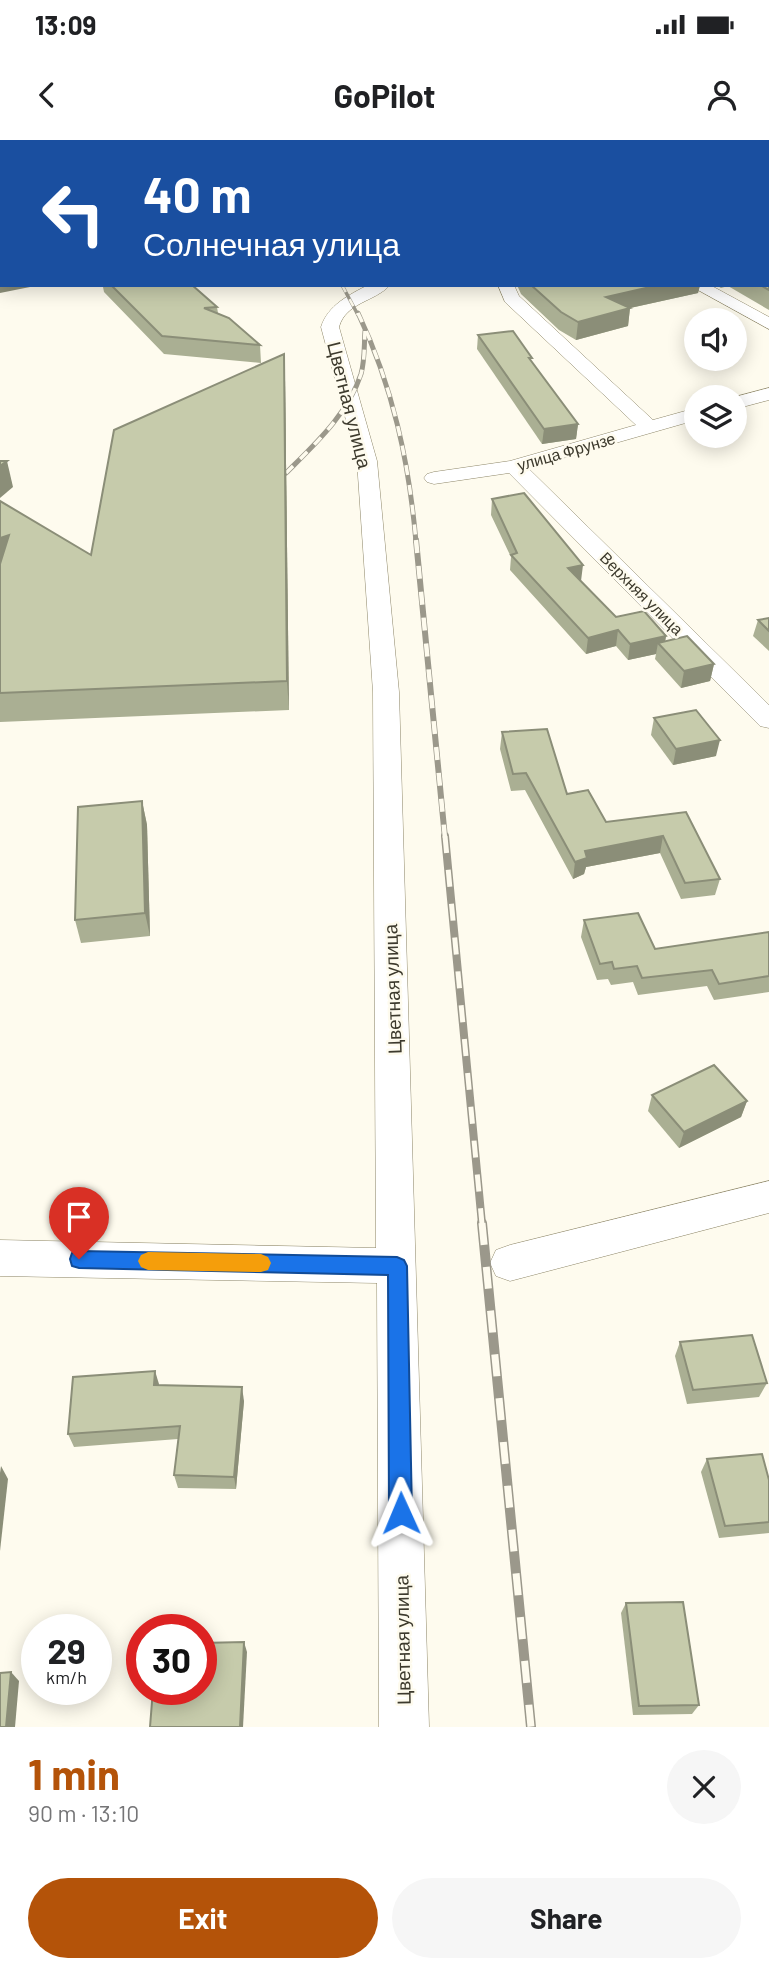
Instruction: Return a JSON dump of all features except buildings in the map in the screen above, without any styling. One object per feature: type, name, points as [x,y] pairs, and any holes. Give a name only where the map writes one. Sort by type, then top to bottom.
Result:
[{"type":"street","name":"Цветная улица","points":[[379,287],[352,301],[331,321],[330,327],[367,461],[386,692],[404,1727]]},
{"type":"street","points":[[507,287],[512,298],[649,427]]},
{"type":"street","points":[[701,287],[769,324]]},
{"type":"street","points":[[747,400],[769,394]]},
{"type":"street","name":"улица Фрунзе","points":[[434,478],[514,466],[684,417]]},
{"type":"street","name":"Верхняя улица","points":[[514,466],[769,720]]},
{"type":"street","points":[[510,1263],[769,1196]]},
{"type":"street","points":[[0,1258],[397,1266]]},
{"type":"railway","points":[[343,287],[358,315]]},
{"type":"railway","points":[[358,313],[381,369],[398,425],[416,542]]},
{"type":"railway","points":[[286,473],[330,428],[348,402],[361,374],[365,331]]},
{"type":"railway","points":[[416,540],[445,838]]},
{"type":"railway","points":[[445,836],[482,1224]]},
{"type":"railway","points":[[482,1223],[531,1727]]},
{"type":"slow traffic","points":[[148,1261],[261,1263]]},
{"type":"route","points":[[79,1259],[397,1266],[401,1513]]}]
